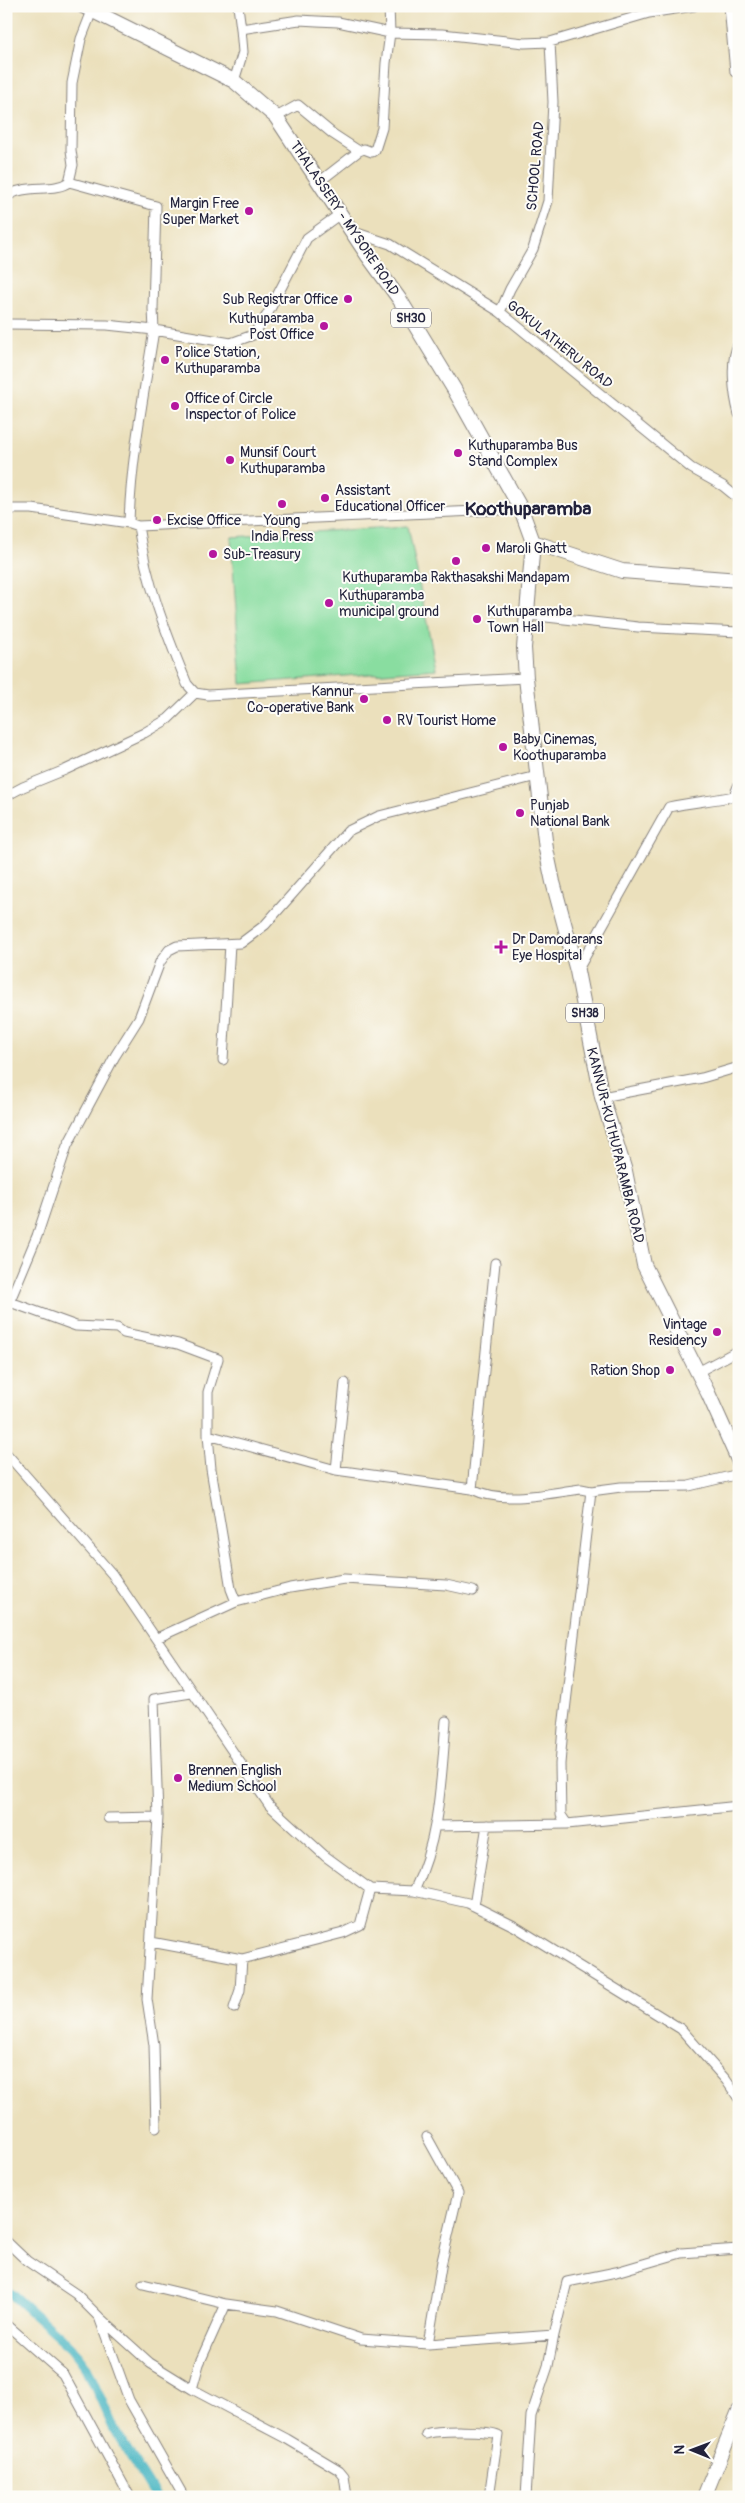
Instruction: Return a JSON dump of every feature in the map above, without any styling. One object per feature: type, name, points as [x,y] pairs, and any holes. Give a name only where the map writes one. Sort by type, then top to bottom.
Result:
[{"type":"main road","name":"THALASSERY - MYSORE ROAD","points":[[87,8],[234,81],[276,117],[351,231],[400,300],[454,389],[522,509],[533,542]]},
{"type":"main road","points":[[533,542],[622,571],[739,580]]},
{"type":"main road","name":"KANNUR-KUTHUPARAMBA ROAD","points":[[533,542],[524,648],[546,850],[576,971],[602,1097],[625,1171],[644,1265],[739,1462]]},
{"type":"main road","points":[[704,2497],[739,2411]]},
{"type":"street","points":[[234,81],[242,52],[238,6]]},
{"type":"street","points":[[319,182],[359,150],[364,149],[372,152],[375,150],[382,128],[390,33],[389,6]]},
{"type":"street","points":[[241,29],[299,20],[338,22],[390,33],[442,34],[524,43],[550,42],[649,13],[694,6]]},
{"type":"street","points":[[730,6],[736,72]]},
{"type":"street","points":[[70,182],[73,165],[71,150],[72,83],[87,8]]},
{"type":"street","name":"SCHOOL ROAD","points":[[500,312],[533,249],[548,201],[554,102],[550,42]]},
{"type":"street","points":[[276,117],[298,105],[333,134],[359,150]]},
{"type":"street","points":[[6,197],[13,192],[58,186],[70,182],[156,206],[154,330],[130,489],[129,523]]},
{"type":"street","points":[[6,324],[107,325],[154,330],[231,343],[253,334],[266,315],[308,238],[340,214]]},
{"type":"street","name":"GOKULATHERU ROAD","points":[[351,231],[390,244],[500,312],[691,468],[723,486],[739,498]]},
{"type":"street","points":[[739,343],[734,376],[739,414]]},
{"type":"street","points":[[6,509],[32,509],[129,523],[138,526],[522,509]]},
{"type":"street","points":[[138,526],[144,565],[156,606],[187,684],[195,693],[208,695],[526,678]]},
{"type":"street","points":[[528,615],[656,628],[739,632]]},
{"type":"street","points":[[6,796],[144,733],[168,719],[195,693]]},
{"type":"street","points":[[236,1602],[231,1589],[211,1469],[208,1435],[208,1392],[218,1359],[178,1344],[124,1333],[117,1328],[76,1326],[8,1306],[37,1236],[67,1146],[115,1056],[139,1018],[160,962],[169,950],[177,946],[241,943],[265,925],[348,831],[379,816],[537,776]]},
{"type":"street","points":[[576,971],[669,807],[736,798],[739,784]]},
{"type":"street","points":[[223,1060],[230,944]]},
{"type":"street","points":[[602,1097],[702,1078],[739,1067]]},
{"type":"street","points":[[472,1489],[495,1263]]},
{"type":"street","points":[[696,1373],[739,1350]]},
{"type":"street","points":[[336,1470],[345,1383]]},
{"type":"street","points":[[208,1435],[336,1470],[472,1489],[479,1492],[517,1498],[581,1489],[591,1491],[620,1487],[689,1486],[739,1474]]},
{"type":"street","points":[[6,1453],[112,1574],[269,1805],[325,1856],[370,1890],[414,1891],[474,1906],[514,1926],[681,2029],[726,2080],[739,2100]]},
{"type":"street","points":[[567,1824],[561,1815],[560,1764],[591,1491]]},
{"type":"street","points":[[157,1638],[236,1602],[290,1588],[344,1579],[446,1586],[473,1591]]},
{"type":"street","points":[[156,2128],[154,2045],[147,1999],[158,1817],[154,1699],[192,1693]]},
{"type":"street","points":[[414,1891],[425,1869],[436,1826],[446,1721]]},
{"type":"street","points":[[436,1826],[567,1824],[739,1806]]},
{"type":"street","points":[[108,1818],[158,1817]]},
{"type":"street","points":[[474,1906],[488,1825]]},
{"type":"street","points":[[151,1942],[242,1958],[343,1933],[360,1925],[370,1890]]},
{"type":"street","points":[[234,2008],[240,1990],[242,1958]]},
{"type":"street","points":[[426,2137],[458,2193],[442,2261],[428,2344]]},
{"type":"street","points":[[6,2241],[27,2261],[76,2294],[150,2363],[192,2389],[287,2439],[339,2470],[344,2476],[347,2497]]},
{"type":"street","points":[[526,2497],[531,2416],[548,2366],[567,2282],[616,2272],[681,2253],[739,2249]]},
{"type":"street","points":[[143,2284],[226,2304],[277,2311],[361,2339],[428,2344],[554,2335]]},
{"type":"street","points":[[192,2389],[203,2356],[226,2304]]},
{"type":"street","points":[[99,2317],[129,2400],[184,2497]]},
{"type":"street","points":[[6,2324],[63,2374],[130,2497]]},
{"type":"street","points":[[426,2434],[476,2432],[498,2435],[489,2497]]},
{"type":"green space","name":"Kuthuparamba municipal ground","points":[[408,526],[436,669],[241,684],[231,537]]},
{"type":"waterway","points":[[6,2289],[72,2348],[87,2368],[114,2429],[156,2497]]},
{"type":"place","name":"Margin Free Super Market","points":[[249,211]]},
{"type":"place","name":"Sub Registrar Office","points":[[348,299]]},
{"type":"place","name":"Kuthuparamba Post Office","points":[[324,326]]},
{"type":"place","name":"Police Station, Kuthuparamba","points":[[165,360]]},
{"type":"place","name":"Office of Circle Inspector of Police","points":[[175,406]]},
{"type":"place","name":"Kuthuparamba Bus Stand Complex","points":[[458,453]]},
{"type":"place","name":"Munsif Court Kuthuparamba","points":[[230,460]]},
{"type":"place","name":"Assistant Educational Officer","points":[[325,498]]},
{"type":"place","name":"Young India Press","points":[[282,504]]},
{"type":"place","name":"Excise Office","points":[[157,520]]},
{"type":"place","name":"Maroli Ghatt","points":[[486,548]]},
{"type":"place","name":"Sub-Treasury","points":[[213,554]]},
{"type":"place","name":"Kuthuparamba Rakthasakshi Mandapam","points":[[456,561]]},
{"type":"place","name":"Kuthuparamba municipal ground","points":[[329,603]]},
{"type":"place","name":"Kuthuparamba Town Hall","points":[[477,619]]},
{"type":"place","name":"Kannur Co-operative Bank","points":[[364,699]]},
{"type":"place","name":"RV Tourist Home","points":[[387,720]]},
{"type":"place","name":"Baby Cinemas, Koothuparamba","points":[[503,747]]},
{"type":"place","name":"Punjab National Bank","points":[[520,813]]},
{"type":"place","name":"Dr Damodarans Eye Hospital","points":[[501,947]]},
{"type":"place","name":"Vintage Residency","points":[[717,1332]]},
{"type":"place","name":"Ration Shop","points":[[670,1370]]},
{"type":"place","name":"Brennen English Medium School","points":[[178,1778]]},
{"type":"district","name":"Koothuparamba","points":[[528,508]]}]
